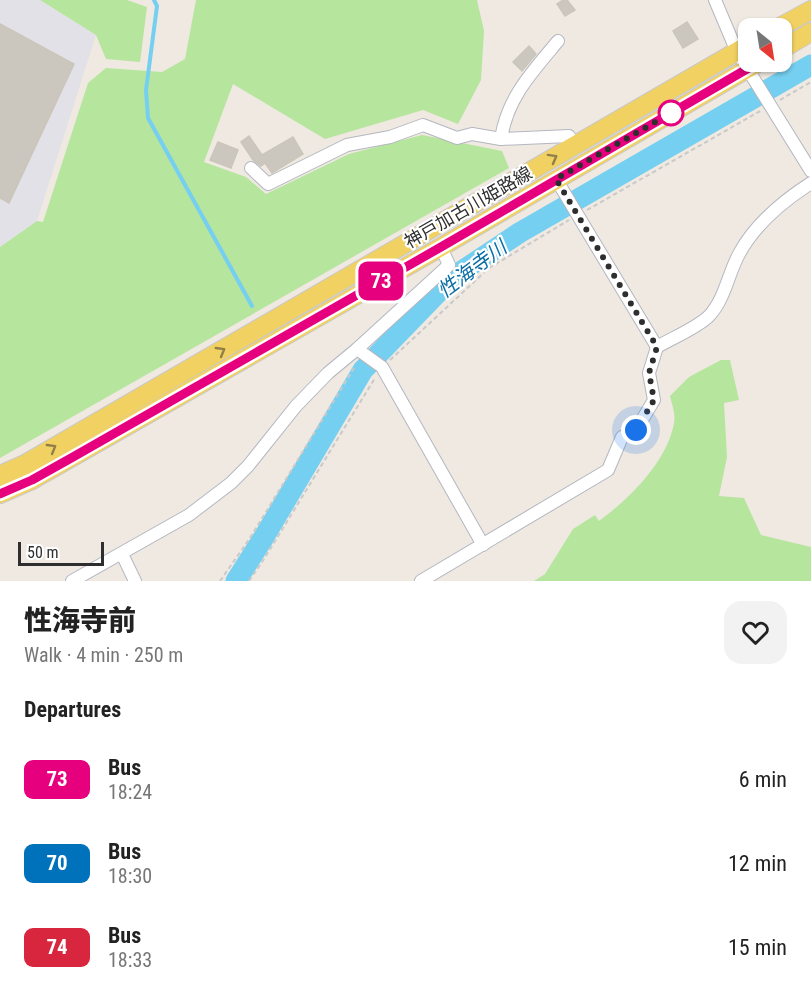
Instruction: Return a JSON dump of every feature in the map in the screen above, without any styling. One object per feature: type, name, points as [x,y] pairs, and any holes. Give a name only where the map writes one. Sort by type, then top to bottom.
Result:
[{"type":"main road","points":[[792,20],[811,10]]},
{"type":"main road","points":[[792,43],[811,32]]},
{"type":"main road","name":"神戸加古川姫路線","points":[[0,475],[25,464],[738,52]]},
{"type":"main road","name":"神戸加古川姫路線","points":[[0,494],[32,480],[558,183],[747,72]]},
{"type":"street","points":[[715,0],[738,40]]},
{"type":"street","points":[[501,139],[503,126],[518,89],[558,41]]},
{"type":"street","points":[[756,72],[771,105],[811,171]]},
{"type":"street","points":[[251,168],[268,183],[347,145],[390,137],[423,125],[457,138],[472,134],[501,139],[569,136],[575,146]]},
{"type":"street","points":[[558,183],[657,347]]},
{"type":"street","points":[[421,581],[608,470],[622,437],[636,430],[654,400],[649,373],[657,347],[707,318],[717,306],[738,255],[753,230],[797,192],[811,183]]},
{"type":"street","points":[[72,581],[189,515],[231,483],[248,466],[296,406],[328,373],[360,351],[449,265],[441,247]]},
{"type":"street","points":[[360,351],[382,367],[483,545]]},
{"type":"street","points":[[122,554],[135,581]]},
{"type":"path","points":[[249,581],[382,367],[489,268],[811,82]]},
{"type":"path","points":[[220,581],[250,538],[360,351]]},
{"type":"shaded area","points":[[0,0],[40,0],[96,35],[37,221],[0,247]]},
{"type":"green space","points":[[40,0],[127,0],[147,7],[140,62],[106,59],[96,35]]},
{"type":"green space","points":[[196,0],[477,0],[484,31],[481,80],[458,124],[423,110],[325,139],[233,84],[204,162],[246,177],[266,194],[349,154],[422,135],[502,151],[509,168],[0,458],[0,247],[37,221],[43,222],[88,83],[106,68],[162,72],[185,59]]},
{"type":"green space","points":[[721,360],[730,360],[739,400],[724,403],[727,457],[719,496],[744,498],[761,535],[811,547],[811,581],[534,581],[545,574],[573,529],[595,515],[599,521],[634,491],[645,478],[664,452],[670,438],[674,416],[670,396],[689,377]]},
{"type":"building","points":[[567,0],[575,10],[565,16],[557,4]]},
{"type":"building","points":[[687,22],[698,39],[683,48],[673,31]]},
{"type":"building","points":[[0,24],[74,64],[9,203],[0,198]]},
{"type":"building","points":[[529,46],[536,54],[522,71],[513,62]]},
{"type":"building","points":[[249,136],[262,155],[293,137],[303,154],[272,173],[265,163],[261,166],[253,160],[241,142]]},
{"type":"building","points":[[218,142],[238,150],[231,168],[210,160]]},
{"type":"waterway","points":[[154,0],[157,6],[146,90],[148,118],[252,306]]},
{"type":"waterway","name":"性海寺川","points":[[236,581],[363,370],[453,277],[519,233],[811,65]]},
{"type":"bus line","name":"73","points":[[0,494],[32,480],[73,457],[742,72]]},
{"type":"route","points":[[636,430],[654,400],[649,373],[657,347],[556,179],[671,113]]}]
